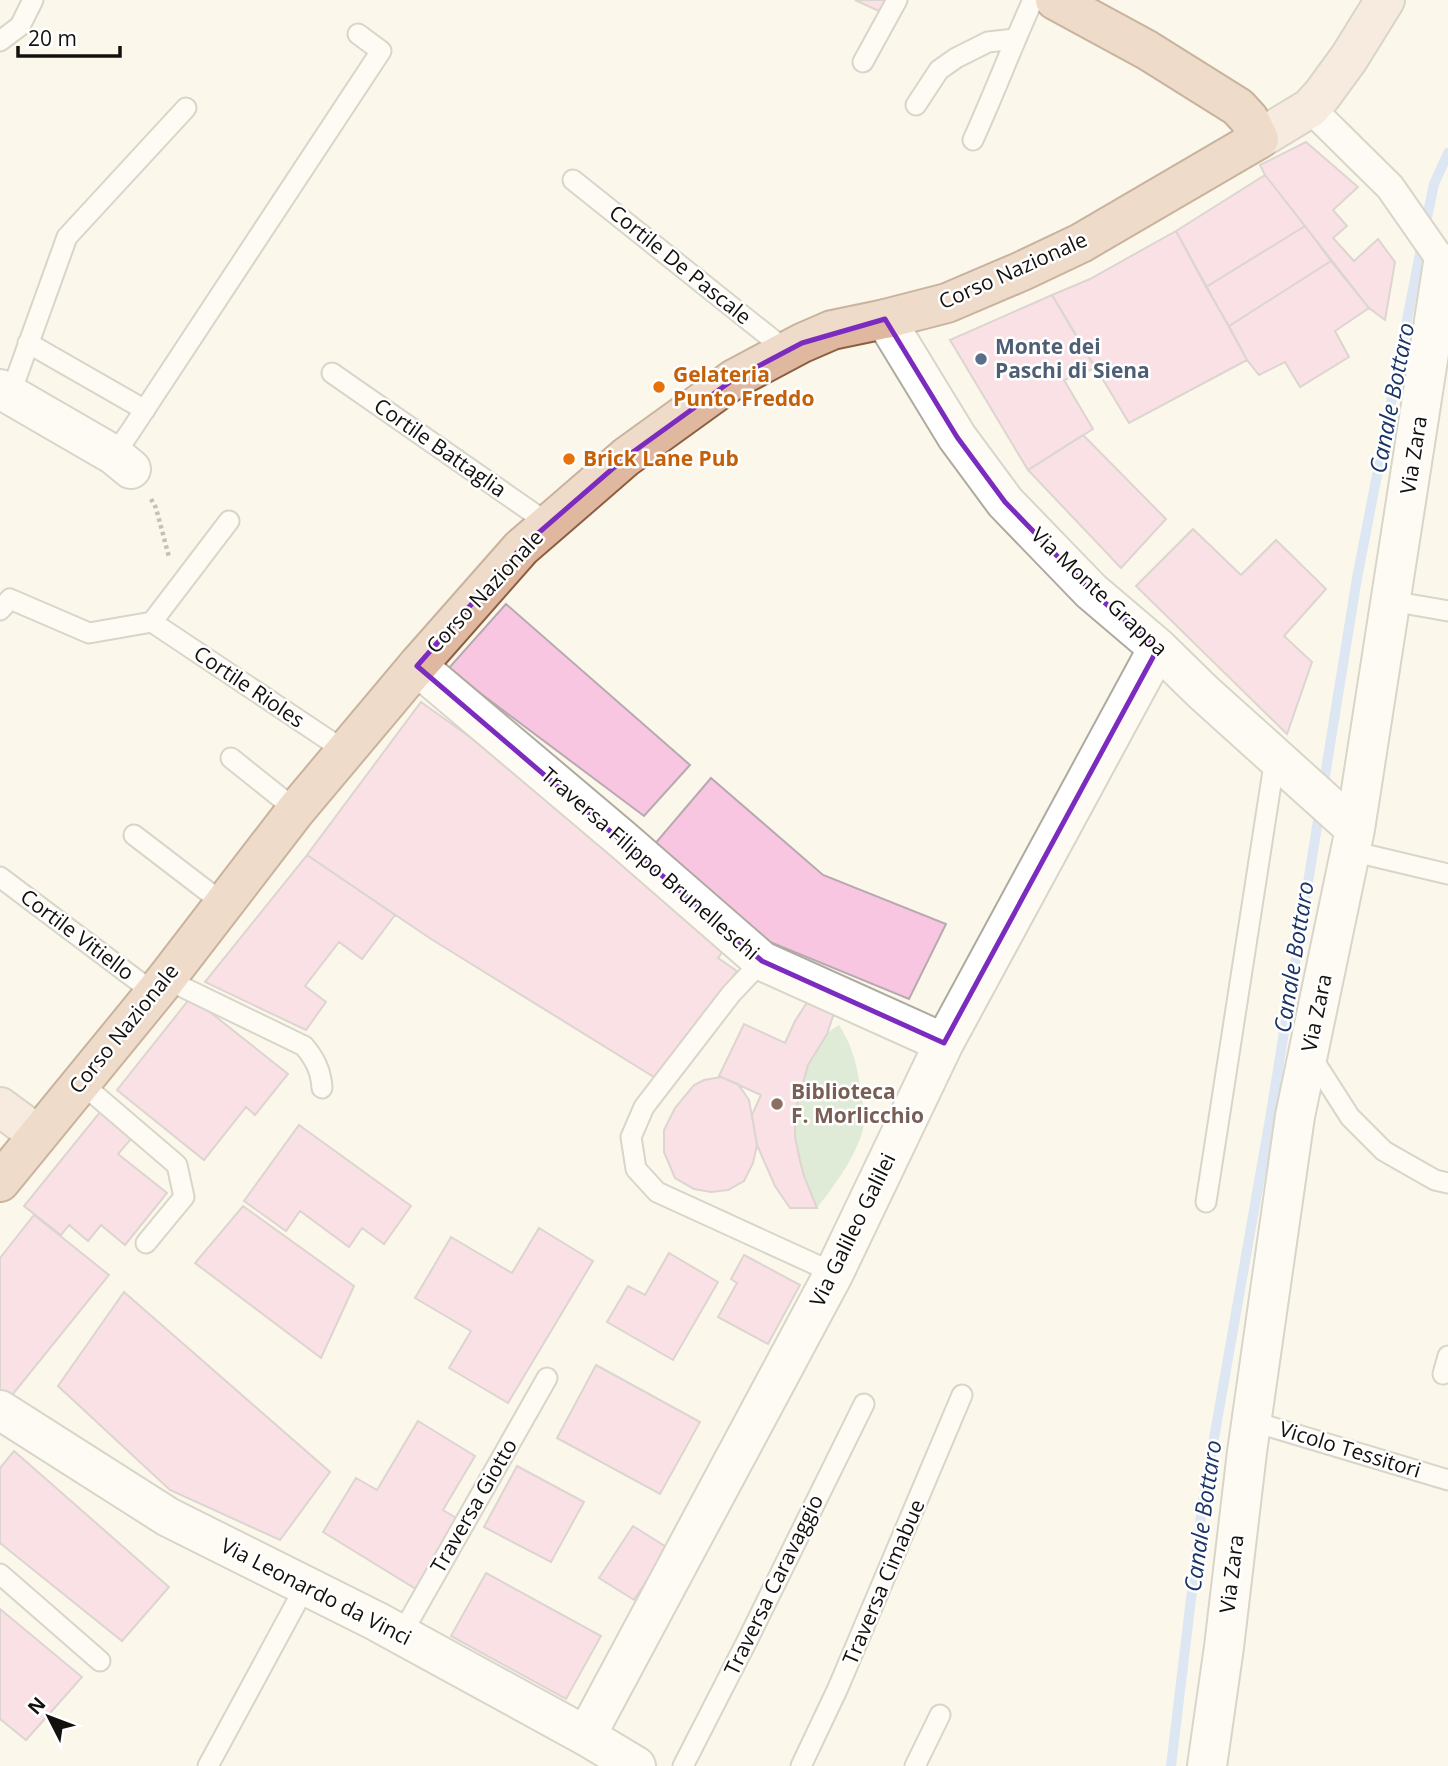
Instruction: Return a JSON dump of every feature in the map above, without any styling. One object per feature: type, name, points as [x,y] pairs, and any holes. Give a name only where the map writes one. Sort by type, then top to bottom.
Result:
[{"type":"main road","points":[[1055,0],[1147,50],[1238,107],[1249,119],[1259,139]]},
{"type":"main road","name":"Corso Nazionale","points":[[0,1182],[160,986],[296,810],[417,666],[521,548],[625,457],[734,379],[787,351],[832,330],[947,303],[1022,271],[1081,243],[1259,139],[1310,108],[1322,95],[1385,0]]},
{"type":"main road","points":[[0,1107],[38,1135]]},
{"type":"street","points":[[1310,108],[1390,187],[1444,278]]},
{"type":"street","name":"Via Zara","points":[[1207,1766],[1251,1421],[1295,1116],[1353,840],[1444,278]]},
{"type":"street","name":"Via Monte Grappa","points":[[885,319],[957,437],[1005,502],[1091,591],[1158,648],[1303,784],[1353,840]]},
{"type":"street","points":[[5,392],[123,462]]},
{"type":"street","name":"Via Galileo Galilei","points":[[586,1736],[834,1273],[944,1043],[1158,648]]},
{"type":"street","name":"Traversa Filippo Brunelleschi","points":[[417,666],[762,961],[944,1043]]},
{"type":"street","name":"Via Leonardo da Vinci","points":[[0,1410],[168,1517],[401,1635],[636,1766]]},
{"type":"lane","points":[[0,41],[20,26],[33,0]]},
{"type":"lane","points":[[863,62],[897,0]]},
{"type":"lane","points":[[973,140],[1033,0]]},
{"type":"lane","points":[[123,462],[145,410],[380,51],[358,34]]},
{"type":"lane","points":[[916,105],[939,70],[956,58],[988,42],[1015,39]]},
{"type":"lane","points":[[5,392],[29,343],[67,237],[186,108]]},
{"type":"lane","name":"Cortile De Pascale","points":[[573,180],[787,351]]},
{"type":"lane","points":[[29,343],[145,410]]},
{"type":"lane","name":"Cortile Battaglia","points":[[332,373],[549,524]]},
{"type":"lane","points":[[0,610],[10,599],[89,633],[152,622],[229,521]]},
{"type":"lane","points":[[1391,601],[1448,611]]},
{"type":"lane","name":"Cortile Rioles","points":[[152,622],[345,751]]},
{"type":"lane","points":[[231,758],[296,810]]},
{"type":"lane","points":[[1206,1202],[1275,758]]},
{"type":"lane","points":[[134,835],[224,904]]},
{"type":"lane","points":[[1353,840],[1448,874]]},
{"type":"lane","name":"Cortile Vitiello","points":[[0,877],[160,986],[304,1046],[321,1075],[322,1088]]},
{"type":"lane","points":[[762,961],[731,994],[644,1107],[631,1137],[636,1169],[657,1192],[834,1273]]},
{"type":"lane","points":[[1309,1052],[1350,1117],[1384,1151],[1435,1180],[1448,1183]]},
{"type":"lane","points":[[80,1083],[177,1165],[184,1196],[146,1243]]},
{"type":"lane","name":"Traversa Giotto","points":[[401,1635],[547,1378]]},
{"type":"lane","name":"Traversa Cimabue","points":[[801,1766],[838,1688],[962,1395]]},
{"type":"lane","name":"Traversa Caravaggio","points":[[683,1766],[864,1404]]},
{"type":"lane","name":"Vicolo Tessitori","points":[[1251,1421],[1448,1480]]},
{"type":"lane","points":[[0,1574],[100,1661]]},
{"type":"lane","points":[[208,1766],[306,1585]]},
{"type":"lane","points":[[915,1766],[940,1715]]},
{"type":"path","points":[[123,462],[138,475],[156,508],[178,588]]},
{"type":"highlighted area","points":[[885,319],[957,437],[1005,502],[1091,591],[1158,648],[944,1043],[762,961],[417,666],[521,548],[626,457],[734,379],[802,343]]},
{"type":"green space","points":[[839,1025],[856,1065],[864,1123],[860,1140],[850,1160],[817,1208],[799,1157],[796,1113],[801,1085],[812,1058],[826,1035]]},
{"type":"building","points":[[855,0],[887,0],[881,12]]},
{"type":"building","points":[[1306,142],[1358,187],[1333,210],[1347,226],[1333,238],[1354,261],[1378,239],[1395,262],[1385,320],[1369,308],[1260,165]]},
{"type":"building","points":[[1265,175],[1305,226],[1206,287],[1176,231]]},
{"type":"building","points":[[1305,226],[1331,261],[1229,326],[1206,287]]},
{"type":"building","points":[[1176,231],[1247,360],[1129,423],[1052,295],[1090,279]]},
{"type":"building","points":[[1331,261],[1369,308],[1335,331],[1349,357],[1300,387],[1285,362],[1259,375],[1247,360],[1229,326]]},
{"type":"building","points":[[1052,295],[1095,368],[1064,380],[1093,429],[1028,470],[950,340]]},
{"type":"building","points":[[1083,435],[1166,519],[1121,568],[1028,470]]},
{"type":"building","points":[[1193,529],[1241,575],[1276,540],[1326,589],[1284,636],[1312,662],[1287,734],[1136,586]]},
{"type":"building","points":[[506,604],[690,765],[644,816],[448,669]]},
{"type":"building","points":[[421,702],[594,826],[727,946],[718,958],[737,971],[657,1079],[431,939],[307,855]]},
{"type":"building","points":[[711,778],[823,875],[946,924],[909,999],[770,942],[653,846]]},
{"type":"building","points":[[307,855],[395,915],[362,959],[339,942],[305,986],[326,1002],[306,1030],[205,982]]},
{"type":"building","points":[[191,997],[288,1074],[255,1115],[246,1107],[204,1160],[117,1090]]},
{"type":"building","name":"Biblioteca F. Morlicchio","points":[[808,1001],[834,1013],[827,1034],[808,1065],[795,1112],[795,1137],[800,1161],[817,1208],[790,1208],[775,1186],[757,1145],[752,1115],[761,1095],[719,1076],[744,1024],[785,1043]]},
{"type":"building","points":[[721,1077],[738,1084],[749,1100],[757,1145],[753,1163],[744,1181],[728,1190],[711,1192],[694,1189],[675,1178],[664,1152],[664,1130],[675,1108],[694,1085]]},
{"type":"building","points":[[105,1106],[137,1132],[118,1154],[167,1193],[125,1245],[101,1225],[88,1241],[69,1225],[61,1235],[24,1206]]},
{"type":"building","points":[[299,1125],[411,1206],[384,1244],[362,1228],[349,1247],[300,1211],[286,1231],[244,1201]]},
{"type":"building","points":[[243,1206],[354,1286],[321,1358],[195,1263]]},
{"type":"building","points":[[34,1215],[109,1275],[4,1405],[0,1402],[0,1258]]},
{"type":"building","points":[[539,1228],[593,1261],[508,1403],[449,1368],[471,1331],[415,1298],[451,1237],[512,1273]]},
{"type":"building","points":[[669,1253],[718,1282],[673,1360],[607,1322],[628,1286],[645,1295]]},
{"type":"building","points":[[744,1255],[800,1285],[768,1344],[718,1317],[737,1283],[731,1279]]},
{"type":"building","points":[[124,1292],[330,1472],[280,1540],[170,1490],[58,1386]]},
{"type":"building","points":[[596,1365],[700,1422],[660,1494],[557,1438]]},
{"type":"building","points":[[418,1421],[475,1456],[443,1510],[458,1519],[416,1589],[323,1532],[356,1478],[377,1490]]},
{"type":"building","points":[[14,1451],[169,1587],[122,1641],[0,1543],[0,1468]]},
{"type":"building","points":[[517,1466],[584,1502],[551,1562],[484,1527]]},
{"type":"building","points":[[633,1526],[668,1548],[634,1600],[599,1578]]},
{"type":"building","points":[[486,1573],[601,1636],[566,1699],[451,1636]]},
{"type":"building","points":[[0,1609],[82,1677],[26,1740],[0,1719]]},
{"type":"waterway","name":"Canale Bottaro","points":[[1425,227],[1434,184],[1448,153]]},
{"type":"waterway","name":"Canale Bottaro","points":[[1323,788],[1357,578],[1422,243]]},
{"type":"waterway","name":"Canale Bottaro","points":[[1171,1766],[1202,1507],[1271,1113],[1320,808]]},
{"type":"place","name":"Monte dei Paschi di Siena","points":[[981,359]]},
{"type":"place","name":"Gelateria Punto Freddo","points":[[659,387]]},
{"type":"place","name":"Brick Lane Pub","points":[[569,459]]},
{"type":"place","name":"Biblioteca F. Morlicchio","points":[[777,1104]]}]
